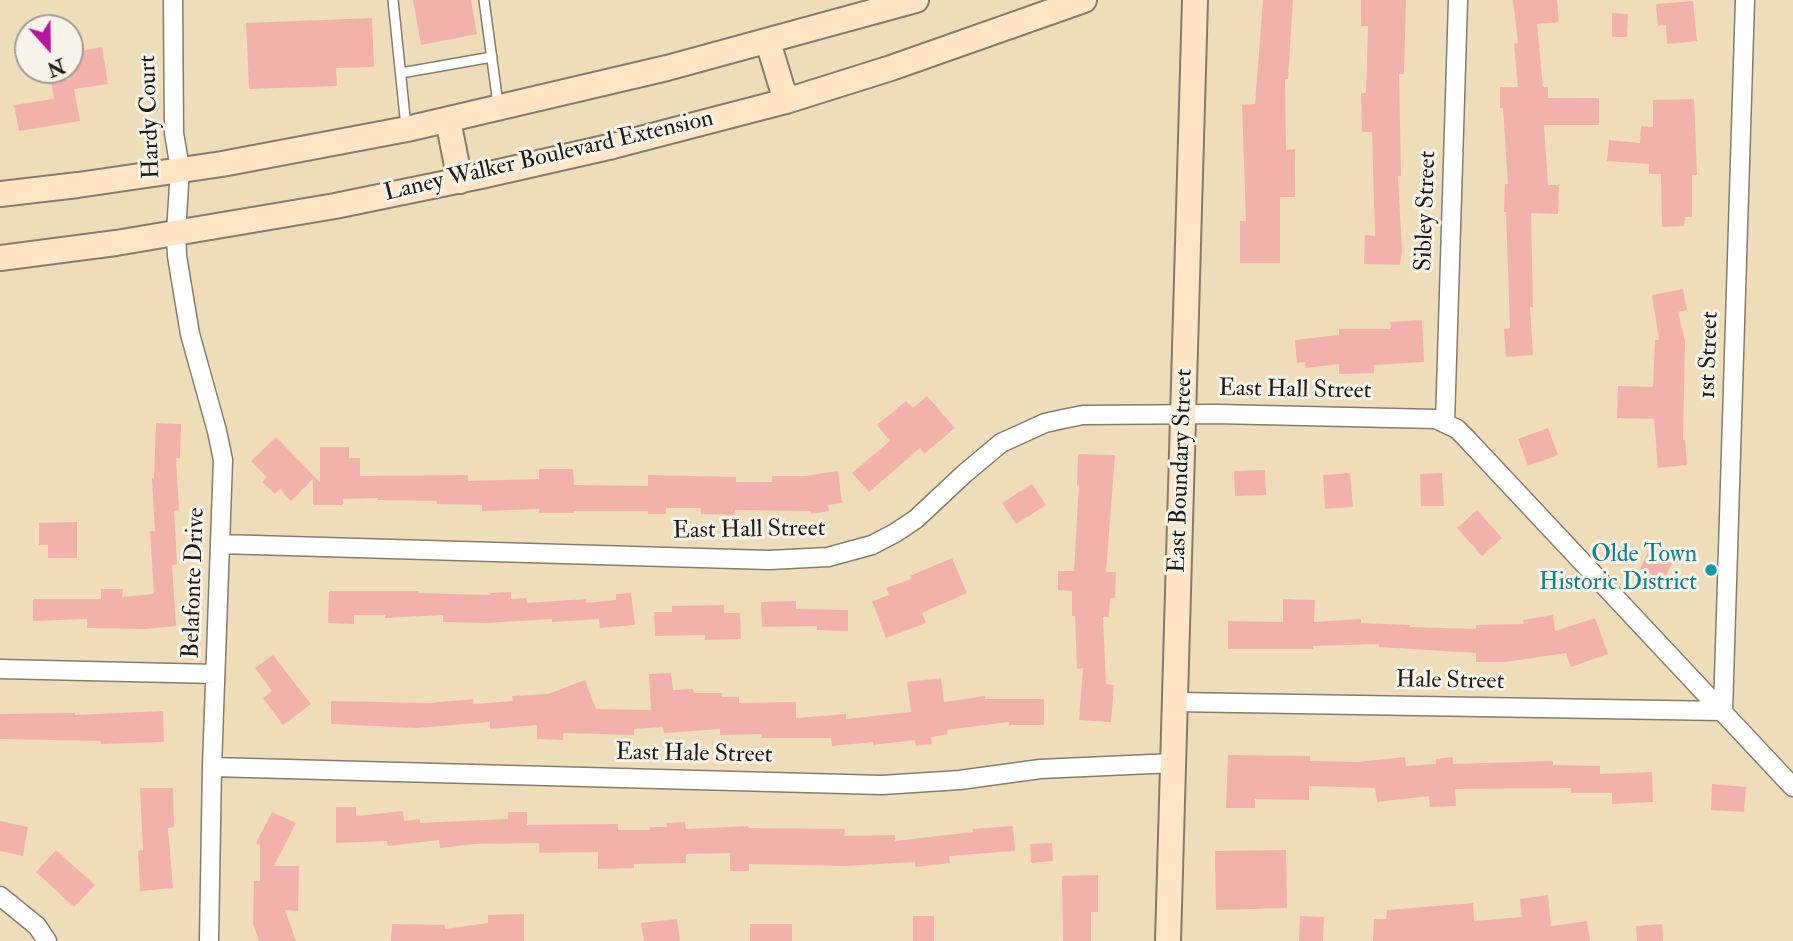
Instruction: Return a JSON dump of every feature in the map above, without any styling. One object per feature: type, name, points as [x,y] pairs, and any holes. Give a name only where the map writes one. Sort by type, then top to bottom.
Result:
[{"type":"main road","points":[[0,194],[78,185],[292,152],[407,129],[768,42],[916,0]]},
{"type":"main road","name":"Laney Walker Boulevard Extension","points":[[0,258],[176,233],[335,206],[613,146],[786,101],[891,68],[1084,0]]},
{"type":"main road","name":"East Boundary Street","points":[[1168,941],[1195,0]]},
{"type":"main road","points":[[768,42],[786,101]]},
{"type":"main road","points":[[448,120],[460,181]]},
{"type":"street","name":"Hardy Court","points":[[173,0],[174,133],[180,169],[176,233]]},
{"type":"street","name":"Sibley Street","points":[[1446,423],[1458,0]]},
{"type":"street","name":"1st Street","points":[[1723,711],[1745,0]]},
{"type":"street","name":"Belafonte Drive","points":[[176,233],[177,256],[190,334],[223,460],[209,941]]},
{"type":"street","name":"East Hall Street","points":[[220,544],[769,559],[828,557],[872,545],[895,533],[916,519],[1001,443],[1045,423],[1083,415],[1436,419],[1466,438],[1793,787]]},
{"type":"street","points":[[0,669],[215,674]]},
{"type":"street","name":"Hale Street","points":[[1176,702],[1723,711]]},
{"type":"street","name":"East Hale Street","points":[[212,767],[882,785],[960,780],[1040,769],[1174,763]]},
{"type":"street","points":[[0,897],[37,926],[47,941]]},
{"type":"lane","points":[[393,0],[407,129]]},
{"type":"lane","points":[[484,0],[498,109]]},
{"type":"lane","points":[[401,73],[492,57]]},
{"type":"building","points":[[413,0],[471,0],[477,34],[421,45]]},
{"type":"building","points":[[1263,0],[1293,0],[1288,79],[1285,79],[1286,150],[1295,149],[1295,197],[1280,197],[1280,263],[1240,263],[1240,221],[1246,221],[1242,105],[1255,104]]},
{"type":"building","points":[[1361,0],[1406,0],[1404,74],[1399,74],[1400,265],[1364,264],[1365,235],[1375,236],[1372,132],[1362,132],[1361,93],[1366,93],[1368,26],[1361,26]]},
{"type":"building","points":[[1513,0],[1557,0],[1559,22],[1537,24],[1543,87],[1548,87],[1548,98],[1599,98],[1599,125],[1544,125],[1548,185],[1559,185],[1558,214],[1531,213],[1533,307],[1530,307],[1533,355],[1506,357],[1504,329],[1510,328],[1504,212],[1505,184],[1508,184],[1500,87],[1518,87],[1514,44],[1518,43]]},
{"type":"building","points":[[1693,1],[1697,41],[1667,44],[1666,25],[1658,26],[1656,4]]},
{"type":"building","points":[[1612,13],[1628,14],[1627,37],[1612,37]]},
{"type":"building","points":[[372,18],[374,67],[336,68],[337,86],[249,89],[246,23]]},
{"type":"building","points":[[102,47],[108,84],[74,89],[80,121],[19,131],[14,105],[54,99],[52,84],[84,84],[84,50]]},
{"type":"building","points":[[1694,99],[1697,175],[1692,175],[1692,217],[1685,217],[1684,226],[1662,227],[1661,174],[1649,174],[1649,164],[1607,161],[1609,140],[1640,143],[1641,126],[1653,127],[1653,100]]},
{"type":"building","points":[[1683,289],[1687,310],[1678,312],[1685,341],[1683,440],[1687,465],[1658,468],[1654,419],[1617,418],[1618,386],[1653,387],[1655,340],[1659,340],[1652,295]]},
{"type":"building","points":[[1422,320],[1424,362],[1374,365],[1374,373],[1339,374],[1339,364],[1306,368],[1305,362],[1297,363],[1295,340],[1339,335],[1339,329],[1391,329],[1390,322]]},
{"type":"building","points":[[927,396],[955,428],[924,454],[920,448],[869,492],[852,473],[890,441],[877,425],[906,401],[913,408]]},
{"type":"building","points":[[156,423],[181,424],[180,458],[176,458],[179,510],[174,511],[177,564],[172,565],[176,626],[145,629],[87,628],[87,619],[33,621],[33,599],[101,599],[101,589],[123,589],[122,597],[154,594],[150,531],[155,531],[152,478]]},
{"type":"building","points":[[1548,428],[1558,455],[1528,466],[1518,439]]},
{"type":"building","points":[[276,437],[320,482],[320,447],[349,447],[349,458],[360,458],[360,476],[468,475],[468,481],[539,479],[539,469],[573,469],[574,485],[648,486],[648,475],[736,477],[736,482],[772,482],[772,476],[805,476],[838,471],[842,503],[828,505],[829,511],[811,514],[810,511],[735,510],[735,515],[701,514],[701,508],[666,508],[666,514],[648,514],[648,511],[539,513],[539,509],[482,511],[482,505],[378,498],[343,499],[343,505],[313,505],[313,479],[291,501],[280,489],[275,494],[262,482],[267,477],[251,461]]},
{"type":"building","points":[[1078,454],[1115,455],[1106,572],[1116,572],[1115,598],[1110,598],[1109,617],[1103,617],[1106,684],[1114,685],[1111,722],[1079,720],[1083,668],[1077,669],[1072,591],[1058,590],[1058,571],[1074,571]]},
{"type":"building","points":[[1265,470],[1266,495],[1235,496],[1234,471]]},
{"type":"building","points":[[1350,473],[1353,507],[1325,509],[1323,475]]},
{"type":"building","points":[[1442,473],[1444,506],[1421,506],[1420,474]]},
{"type":"building","points":[[1032,484],[1046,505],[1016,524],[1002,503]]},
{"type":"building","points":[[1477,510],[1502,538],[1482,556],[1457,528]]},
{"type":"building","points":[[77,522],[77,558],[48,558],[48,545],[39,545],[39,523]]},
{"type":"building","points":[[1651,546],[1675,557],[1664,580],[1640,569]]},
{"type":"building","points":[[952,558],[967,593],[922,613],[926,623],[886,638],[872,601],[889,595],[886,588],[911,579],[910,576]]},
{"type":"building","points":[[329,591],[419,591],[491,595],[490,593],[511,592],[511,599],[526,598],[527,603],[586,599],[586,603],[616,600],[616,594],[631,593],[635,625],[600,628],[599,619],[443,622],[443,615],[385,618],[385,615],[354,615],[354,624],[328,623]]},
{"type":"building","points":[[1283,599],[1315,600],[1314,622],[1361,619],[1361,623],[1476,629],[1476,625],[1524,624],[1523,620],[1553,615],[1555,631],[1595,618],[1608,654],[1571,667],[1566,653],[1506,662],[1476,662],[1476,653],[1379,647],[1379,644],[1313,646],[1313,649],[1228,649],[1228,621],[1283,622]]},
{"type":"building","points":[[796,601],[796,609],[848,610],[848,631],[817,630],[817,626],[762,627],[761,602]]},
{"type":"building","points":[[724,605],[724,613],[740,613],[741,639],[705,640],[705,635],[655,636],[654,612],[672,612],[672,606]]},
{"type":"building","points":[[273,655],[311,704],[283,725],[263,698],[272,691],[255,668]]},
{"type":"building","points":[[671,673],[673,690],[693,689],[694,693],[722,693],[722,697],[739,697],[739,703],[796,702],[796,718],[846,714],[846,719],[911,712],[907,682],[941,678],[944,702],[985,696],[985,699],[1044,699],[1044,725],[1009,725],[1009,722],[947,730],[948,734],[931,737],[932,744],[916,746],[915,740],[832,746],[831,738],[762,738],[762,734],[720,735],[720,729],[664,733],[663,727],[634,729],[634,735],[563,733],[563,740],[537,739],[537,725],[490,729],[490,722],[417,728],[331,724],[331,701],[430,703],[473,699],[474,704],[513,701],[512,696],[548,694],[585,680],[596,709],[651,710],[649,674]]},
{"type":"building","points":[[163,711],[164,742],[101,744],[101,741],[0,739],[0,714],[75,715]]},
{"type":"building","points":[[1228,755],[1310,756],[1310,761],[1358,762],[1405,757],[1406,766],[1436,764],[1436,759],[1453,757],[1453,764],[1553,761],[1553,765],[1600,766],[1600,774],[1652,772],[1653,802],[1612,804],[1612,793],[1571,793],[1571,788],[1455,789],[1456,806],[1430,807],[1429,796],[1377,802],[1375,788],[1309,786],[1309,800],[1255,799],[1255,808],[1226,808]]},
{"type":"building","points":[[1712,784],[1746,787],[1744,812],[1711,810]]},
{"type":"building","points":[[140,788],[173,788],[174,827],[168,828],[173,888],[140,891],[138,851],[143,850]]},
{"type":"building","points":[[336,807],[356,807],[356,816],[403,811],[404,821],[420,819],[420,823],[508,819],[508,812],[527,812],[527,825],[618,824],[618,830],[650,830],[650,827],[667,827],[666,823],[685,822],[686,829],[748,826],[845,829],[844,836],[895,835],[895,841],[1013,826],[1015,851],[949,856],[950,863],[915,867],[915,862],[844,866],[749,864],[749,871],[730,871],[730,853],[686,854],[686,863],[634,864],[634,868],[598,869],[598,852],[539,853],[539,843],[475,844],[440,848],[439,840],[388,846],[387,841],[336,843]]},
{"type":"building","points":[[272,812],[296,823],[274,866],[299,866],[298,911],[285,910],[296,941],[259,941],[253,924],[254,881],[260,881],[260,845],[256,843]]},
{"type":"building","points":[[0,821],[28,827],[23,856],[0,851]]},
{"type":"building","points":[[1052,843],[1053,861],[1031,863],[1030,844]]},
{"type":"building","points":[[56,850],[95,885],[74,907],[36,872]]},
{"type":"building","points":[[1286,850],[1287,908],[1216,910],[1215,851]]},
{"type":"building","points":[[1098,875],[1098,912],[1091,912],[1091,941],[1063,941],[1062,876]]},
{"type":"building","points":[[1548,895],[1551,926],[1587,921],[1590,941],[1373,941],[1374,919],[1386,919],[1387,910],[1473,903],[1474,921],[1522,917],[1520,899]]},
{"type":"building","points":[[524,914],[524,941],[391,941],[392,924],[445,925],[445,929],[488,923],[488,915]]},
{"type":"building","points":[[913,916],[934,916],[934,941],[913,941]]},
{"type":"building","points":[[1300,916],[1324,917],[1323,941],[1299,941]]},
{"type":"building","points":[[677,919],[680,941],[644,941],[641,923]]},
{"type":"building","points":[[750,924],[792,924],[792,941],[750,941]]},
{"type":"building","points":[[1662,924],[1663,941],[1637,941],[1636,926]]},
{"type":"place","name":"Olde Town Historic District","points":[[1711,570]]}]
